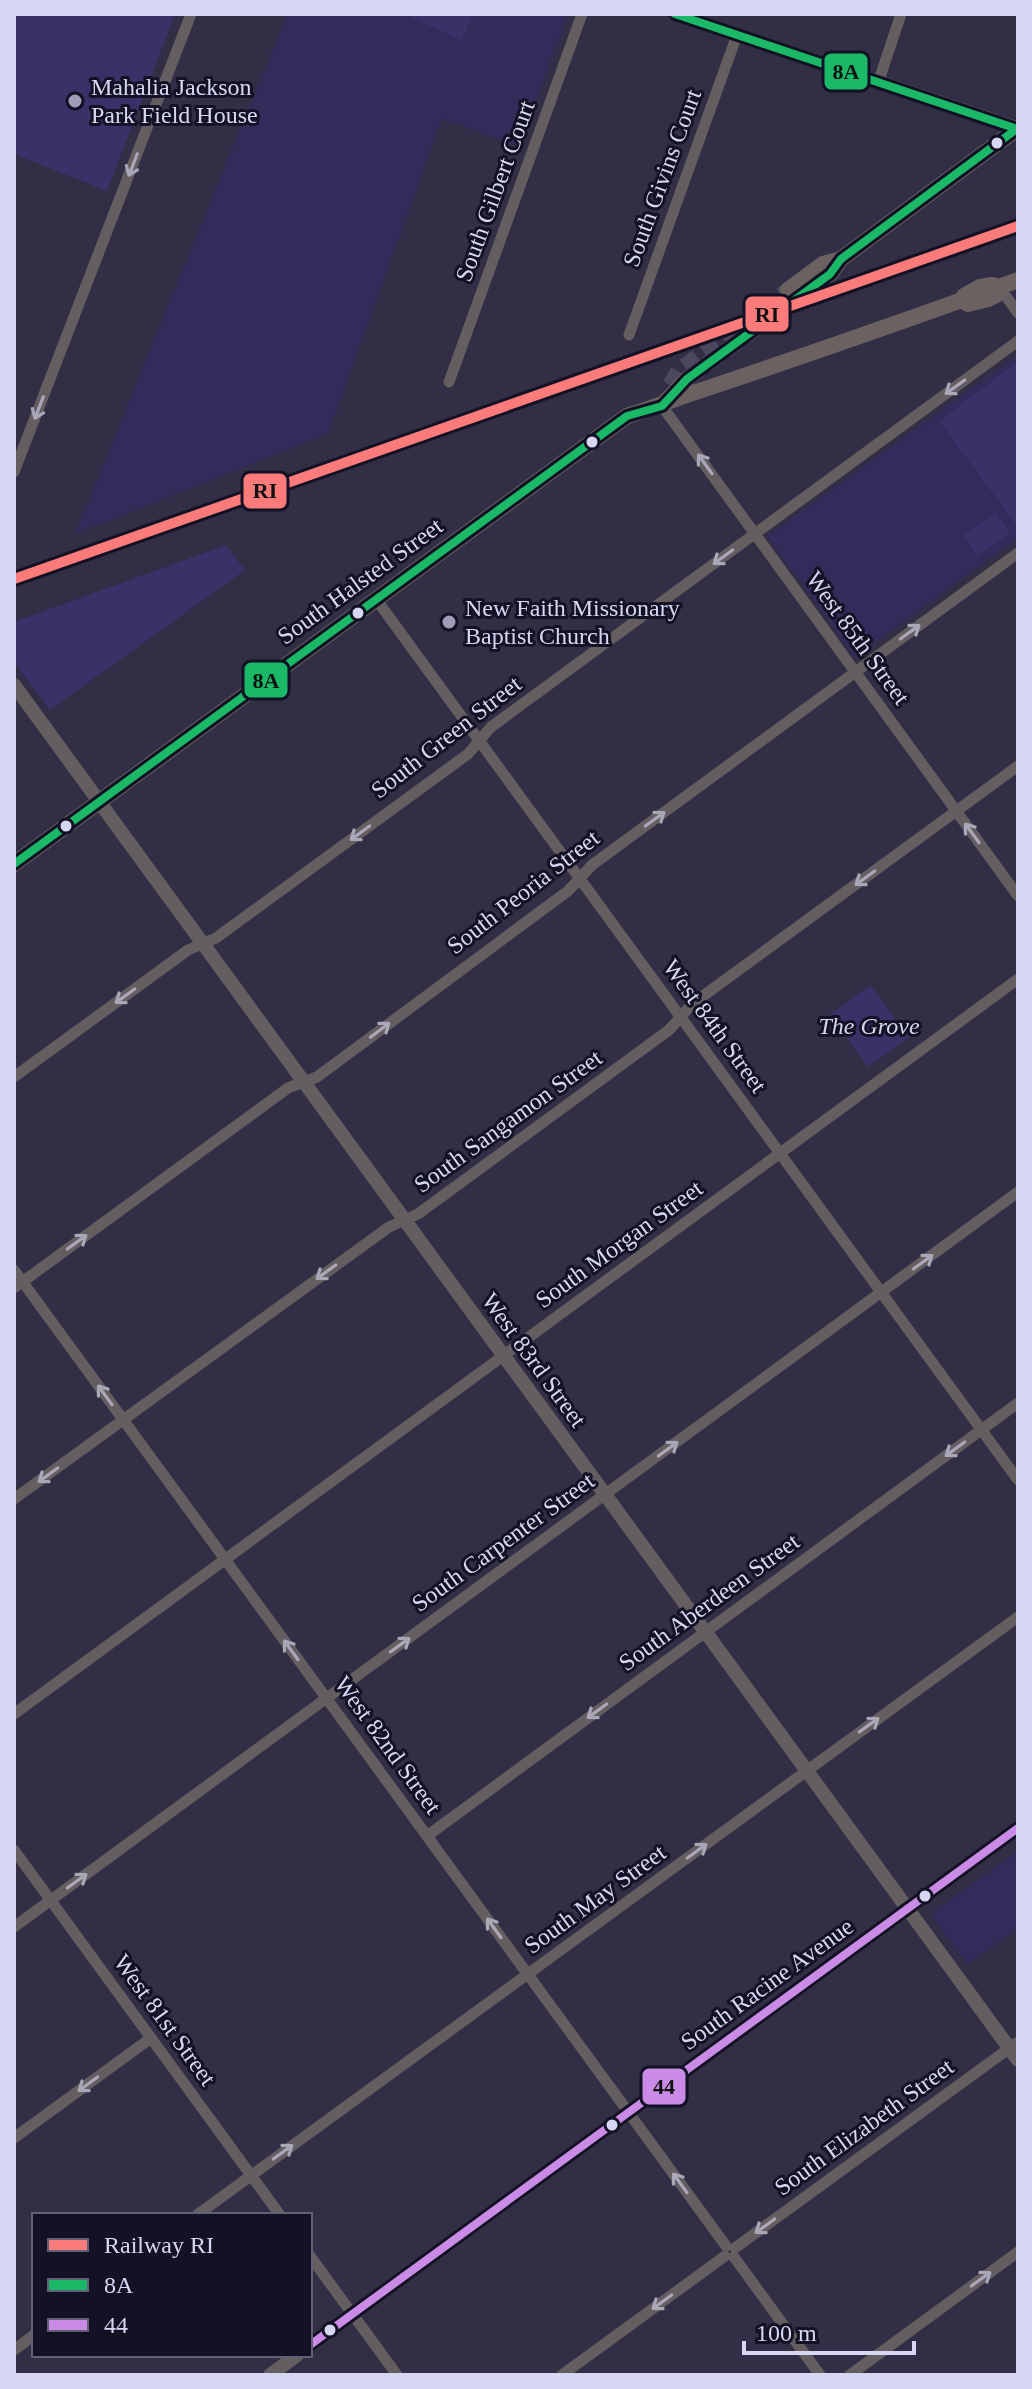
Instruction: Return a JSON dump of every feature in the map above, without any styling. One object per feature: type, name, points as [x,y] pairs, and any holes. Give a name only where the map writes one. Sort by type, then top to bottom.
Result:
[{"type":"main road","points":[[830,274],[841,259],[1018,128]]},
{"type":"main road","points":[[788,290],[823,264],[841,259]]},
{"type":"main road","points":[[662,406],[962,300],[980,287],[999,287],[1018,280]]},
{"type":"main road","name":"South Halsted Street","points":[[14,864],[627,416],[662,406],[687,379]]},
{"type":"main road","points":[[662,406],[670,385]]},
{"type":"street","points":[[14,472],[191,14]]},
{"type":"street","name":"South Gilbert Court","points":[[449,382],[582,14]]},
{"type":"street","points":[[676,14],[1018,128]]},
{"type":"street","points":[[878,83],[901,14]]},
{"type":"street","name":"South Givins Court","points":[[629,335],[737,35]]},
{"type":"street","points":[[999,287],[1018,313]]},
{"type":"street","name":"South Green Street","points":[[14,1077],[188,950],[216,938],[468,754],[491,727],[1018,341]]},
{"type":"street","name":"West 85th Street","points":[[662,406],[1018,896]]},
{"type":"street","name":"South Peoria Street","points":[[18,1285],[288,1088],[317,1077],[568,891],[592,865],[1018,553]]},
{"type":"street","name":"West 84th Street","points":[[376,599],[1018,1480]]},
{"type":"street","name":"West 83rd Street","points":[[14,685],[806,1771],[1015,2050]]},
{"type":"street","name":"South Sangamon Street","points":[[14,1499],[389,1227],[430,1205],[669,1030],[692,1004],[1018,766]]},
{"type":"street","name":"South Morgan Street","points":[[14,1714],[1018,979]]},
{"type":"street","name":"South Carpenter Street","points":[[14,1927],[1018,1192]]},
{"type":"street","name":"West 82nd Street","points":[[14,1270],[18,1285],[123,1419],[820,2375]]},
{"type":"street","name":"South Aberdeen Street","points":[[427,1836],[1018,1403]]},
{"type":"street","name":"South May Street","points":[[200,2213],[1018,1617]]},
{"type":"street","name":"South Racine Avenue","points":[[312,2344],[1018,1828]]},
{"type":"street","name":"West 81st Street","points":[[14,1850],[279,2213]]},
{"type":"street","points":[[14,2138],[151,2038]]},
{"type":"street","name":"South Elizabeth Street","points":[[562,2375],[1015,2050]]},
{"type":"street","points":[[850,2375],[1018,2252]]},
{"type":"street","points":[[312,2259],[397,2375]]},
{"type":"street","points":[[14,2350],[32,2336]]},
{"type":"street","points":[[270,2375],[294,2357]]},
{"type":"shaded area","points":[[287,14],[569,14],[518,146],[442,119],[328,434],[75,534]]},
{"type":"shaded area","points":[[1018,355],[1018,538],[855,657],[767,536]]},
{"type":"shaded area","points":[[1018,1850],[1018,1928],[967,1965],[931,1914]]},
{"type":"green space","points":[[14,14],[175,14],[107,191],[14,154]]},
{"type":"green space","points":[[405,14],[472,14],[462,41]]},
{"type":"green space","points":[[1018,362],[1018,527],[939,421]]},
{"type":"green space","points":[[995,512],[1010,532],[978,556],[963,536]]},
{"type":"green space","points":[[226,545],[245,570],[50,710],[14,662],[14,622]]},
{"type":"green space","name":"The Grove","points":[[870,985],[909,1037],[868,1067],[830,1015]]},
{"type":"tunnel","points":[[687,379],[830,274]]},
{"type":"tunnel","points":[[670,385],[679,370],[788,290]]},
{"type":"rail line","name":"RI","points":[[14,579],[1018,226]]},
{"type":"transit line","name":"8A","points":[[675,14],[1017,129]]},
{"type":"transit line","name":"8A","points":[[14,864],[627,416],[662,406],[687,379],[830,274],[841,259],[1018,128]]},
{"type":"transit line","name":"44","points":[[312,2344],[1018,1828]]},
{"type":"place","name":"Mahalia Jackson Park Field House","points":[[75,101]]},
{"type":"place","name":"New Faith Missionary Baptist Church","points":[[449,622]]}]
